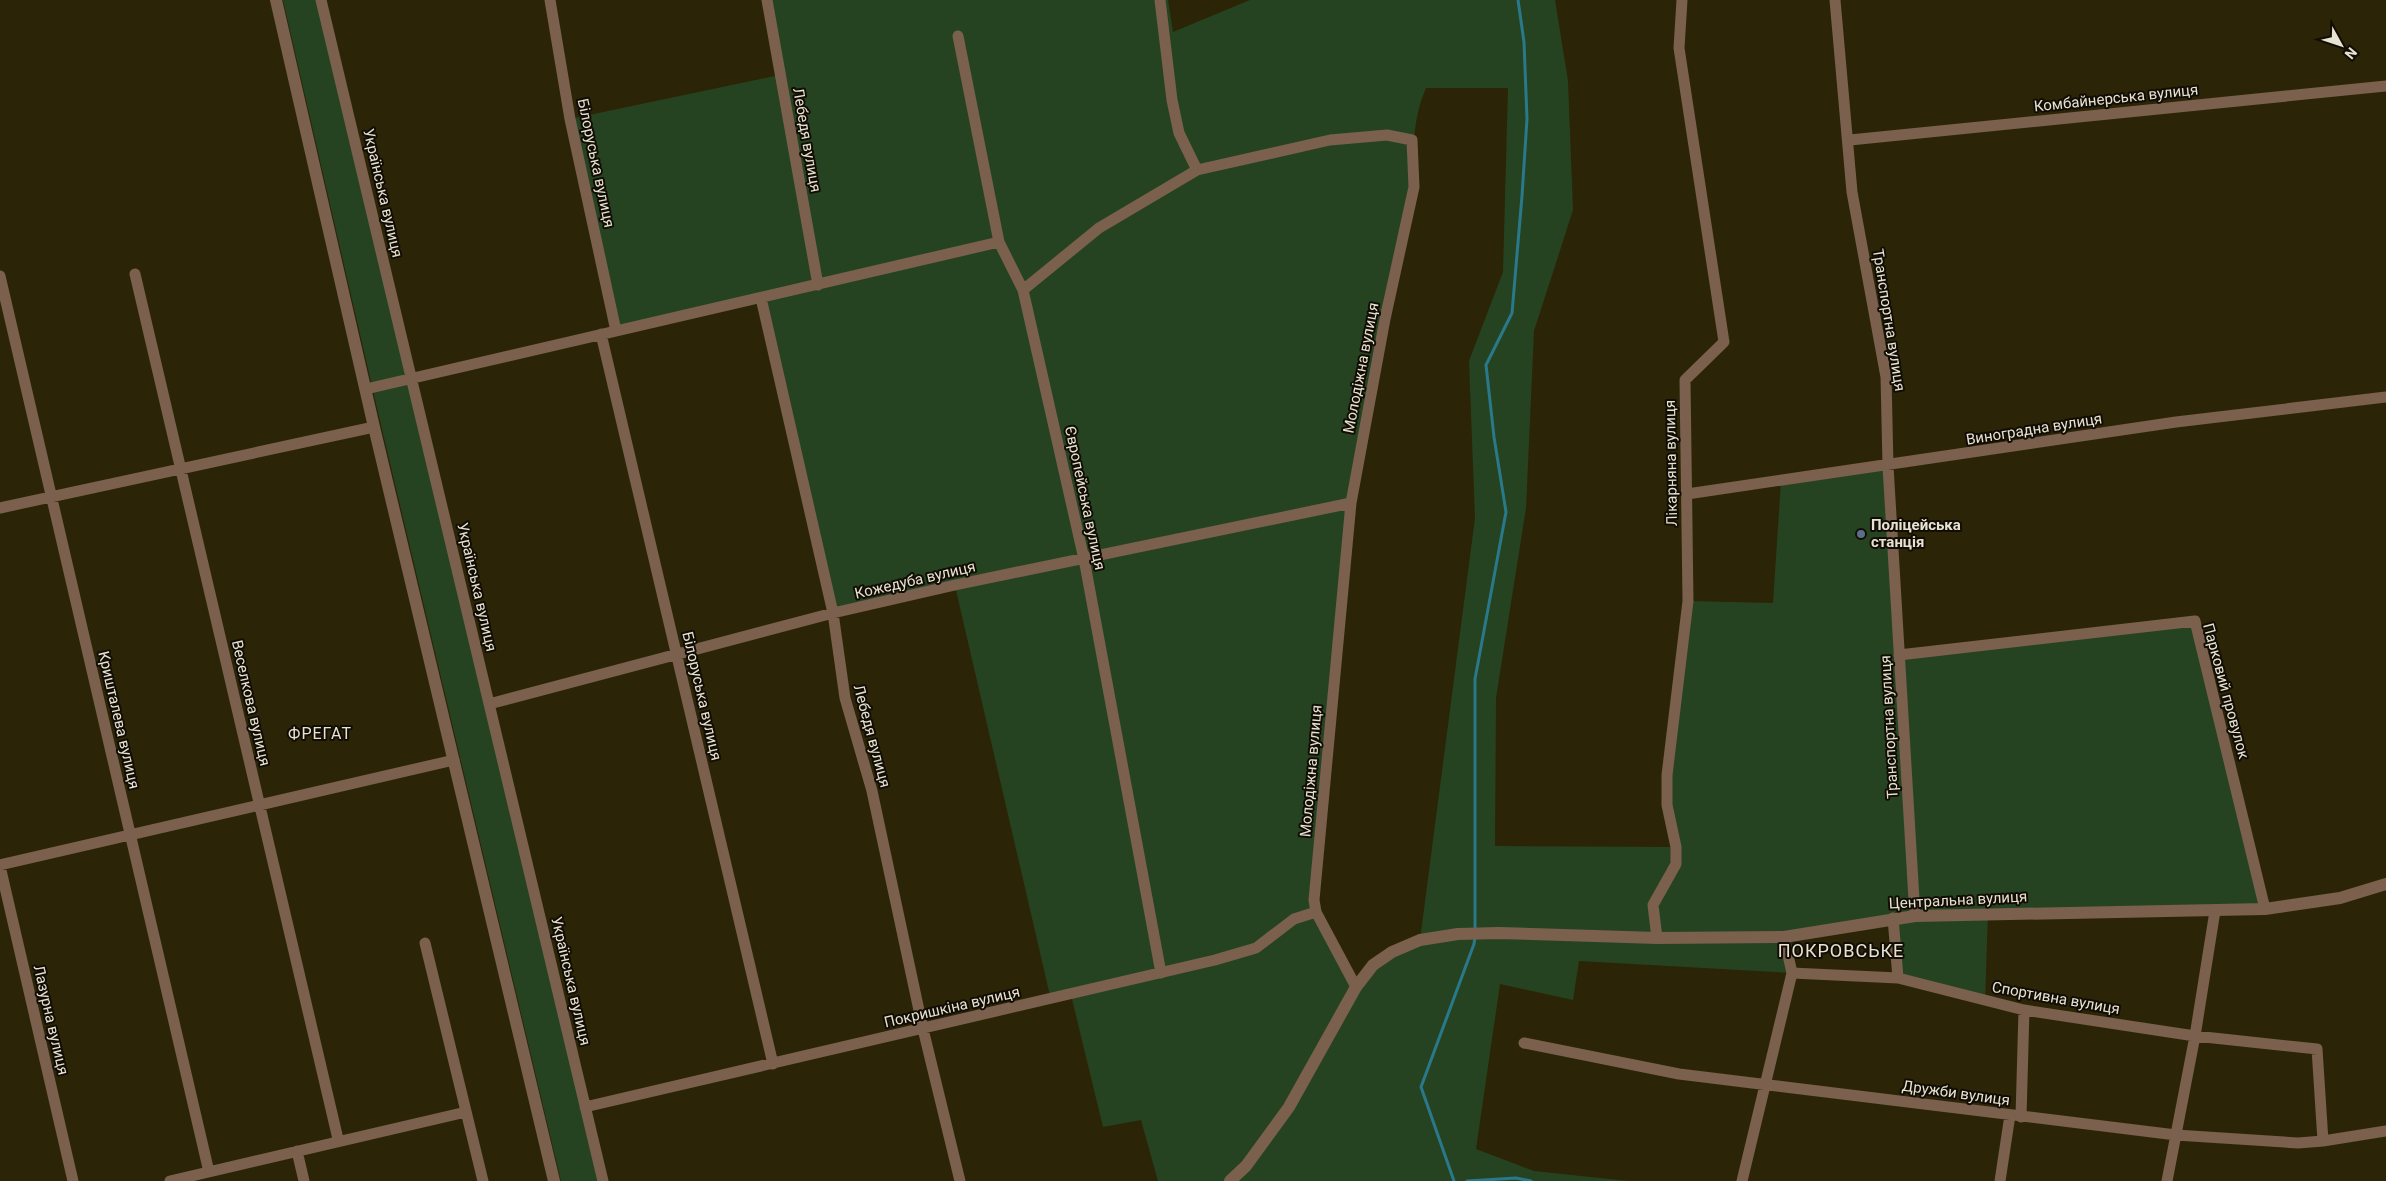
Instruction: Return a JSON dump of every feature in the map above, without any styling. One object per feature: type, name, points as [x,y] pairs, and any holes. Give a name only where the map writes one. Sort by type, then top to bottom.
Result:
[{"type":"street","points":[[276,0],[374,427],[554,1181]]},
{"type":"street","name":"Українська вулиця","points":[[321,0],[603,1181]]},
{"type":"street","name":"Білоруська вулиця","points":[[550,0],[570,119],[616,331]]},
{"type":"street","name":"Лебедя вулиця","points":[[767,0],[818,284]]},
{"type":"street","points":[[1023,290],[1099,228],[1197,170],[1179,133],[1172,100],[1160,0]]},
{"type":"street","name":"Лікарняна вулиця","points":[[1657,938],[1653,905],[1676,864],[1676,847],[1667,805],[1667,775],[1688,601],[1685,380],[1724,342],[1679,48],[1682,0]]},
{"type":"street","name":"Транспортна вулиця","points":[[1835,0],[1850,140],[1852,192],[1886,377],[1888,466],[1915,916]]},
{"type":"street","name":"Європейська вулиця","points":[[958,36],[1000,242],[1023,290],[1084,558],[1161,973]]},
{"type":"street","name":"Комбайнерська вулиця","points":[[1850,140],[2386,86]]},
{"type":"street","name":"Молодіжна вулиця","points":[[1197,170],[1330,140],[1387,135],[1412,140],[1414,187],[1386,319],[1351,503],[1314,900],[1316,912],[1356,987]]},
{"type":"street","points":[[366,389],[1000,242]]},
{"type":"street","name":"Веселкова вулиця","points":[[135,274],[338,1139]]},
{"type":"street","name":"Кришталева вулиця","points":[[0,276],[209,1172]]},
{"type":"street","name":"Лебедя вулиця","points":[[761,298],[833,613],[845,698],[872,791],[923,1029],[960,1181]]},
{"type":"street","name":"Білоруська вулиця","points":[[601,334],[773,1064]]},
{"type":"street","name":"Виноградна вулиця","points":[[1687,494],[1888,466],[2176,422],[2386,397]]},
{"type":"street","points":[[0,508],[374,427]]},
{"type":"street","name":"Кожедуба вулиця","points":[[489,704],[833,613],[1084,558],[1351,503]]},
{"type":"street","name":"Парковий провулок","points":[[1899,656],[2195,621],[2265,909]]},
{"type":"street","points":[[0,866],[454,760]]},
{"type":"street","name":"Лазурна вулиця","points":[[0,866],[73,1181]]},
{"type":"street","name":"Центральна вулиця","points":[[1230,1181],[1246,1166],[1288,1107],[1356,987],[1373,965],[1392,952],[1420,940],[1458,934],[1499,933],[1657,938],[1784,937],[1893,918],[1915,916],[2265,909],[2340,898],[2386,884]]},
{"type":"street","points":[[2167,1181],[2195,1036],[2214,911]]},
{"type":"street","name":"Покришкіна вулиця","points":[[585,1107],[1161,973],[1256,948],[1294,919],[1316,912]]},
{"type":"street","points":[[1893,918],[1898,978]]},
{"type":"street","points":[[1742,1181],[1792,972],[1784,937]]},
{"type":"street","points":[[425,943],[483,1181]]},
{"type":"street","name":"Спортивна вулиця","points":[[1792,972],[1898,978],[2024,1010],[2195,1036],[2317,1049],[2323,1141]]},
{"type":"street","points":[[2000,1181],[2015,1116],[2024,1010]]},
{"type":"street","name":"Дружби вулиця","points":[[1524,1043],[1679,1074],[1765,1083],[2176,1135],[2298,1143],[2386,1131]]},
{"type":"street","points":[[170,1181],[466,1112]]},
{"type":"street","points":[[297,1151],[304,1181]]},
{"type":"green space","points":[[283,0],[321,0],[603,1181],[561,1181],[381,425]]},
{"type":"green space","points":[[767,0],[1168,0],[1173,32],[1250,0],[1555,0],[1568,81],[1573,210],[1534,331],[1526,508],[1496,698],[1495,846],[1676,847],[1667,805],[1688,601],[1773,603],[1781,481],[1888,466],[1899,655],[2195,621],[2265,909],[1988,914],[1985,1001],[1898,978],[1893,918],[1785,937],[1792,973],[1579,961],[1573,1000],[1500,984],[1476,1149],[1534,1171],[1628,1181],[1158,1181],[1141,1120],[1103,1127],[1071,995],[1051,1000],[955,586],[833,613],[761,298],[616,331],[570,119],[780,75]],"holes":[[[1426,88],[1508,88],[1503,272],[1469,361],[1475,518],[1420,940],[1373,965],[1356,986],[1314,900],[1351,503],[1414,187],[1414,136],[1421,100]]]},
{"type":"waterway","points":[[1475,931],[1475,679],[1506,512],[1494,437],[1486,365],[1512,313],[1527,119],[1524,42],[1518,0]]},
{"type":"waterway","points":[[1454,1181],[1421,1087],[1475,937]]},
{"type":"waterway","points":[[1467,1181],[1516,1178],[1531,1181]]},
{"type":"place","name":"Поліцейська станція","points":[[1861,534]]},
{"type":"district","name":"ФРЕГАТ","points":[[320,733]]},
{"type":"district","name":"ПОКРОВСЬКЕ","points":[[1841,950]]}]
